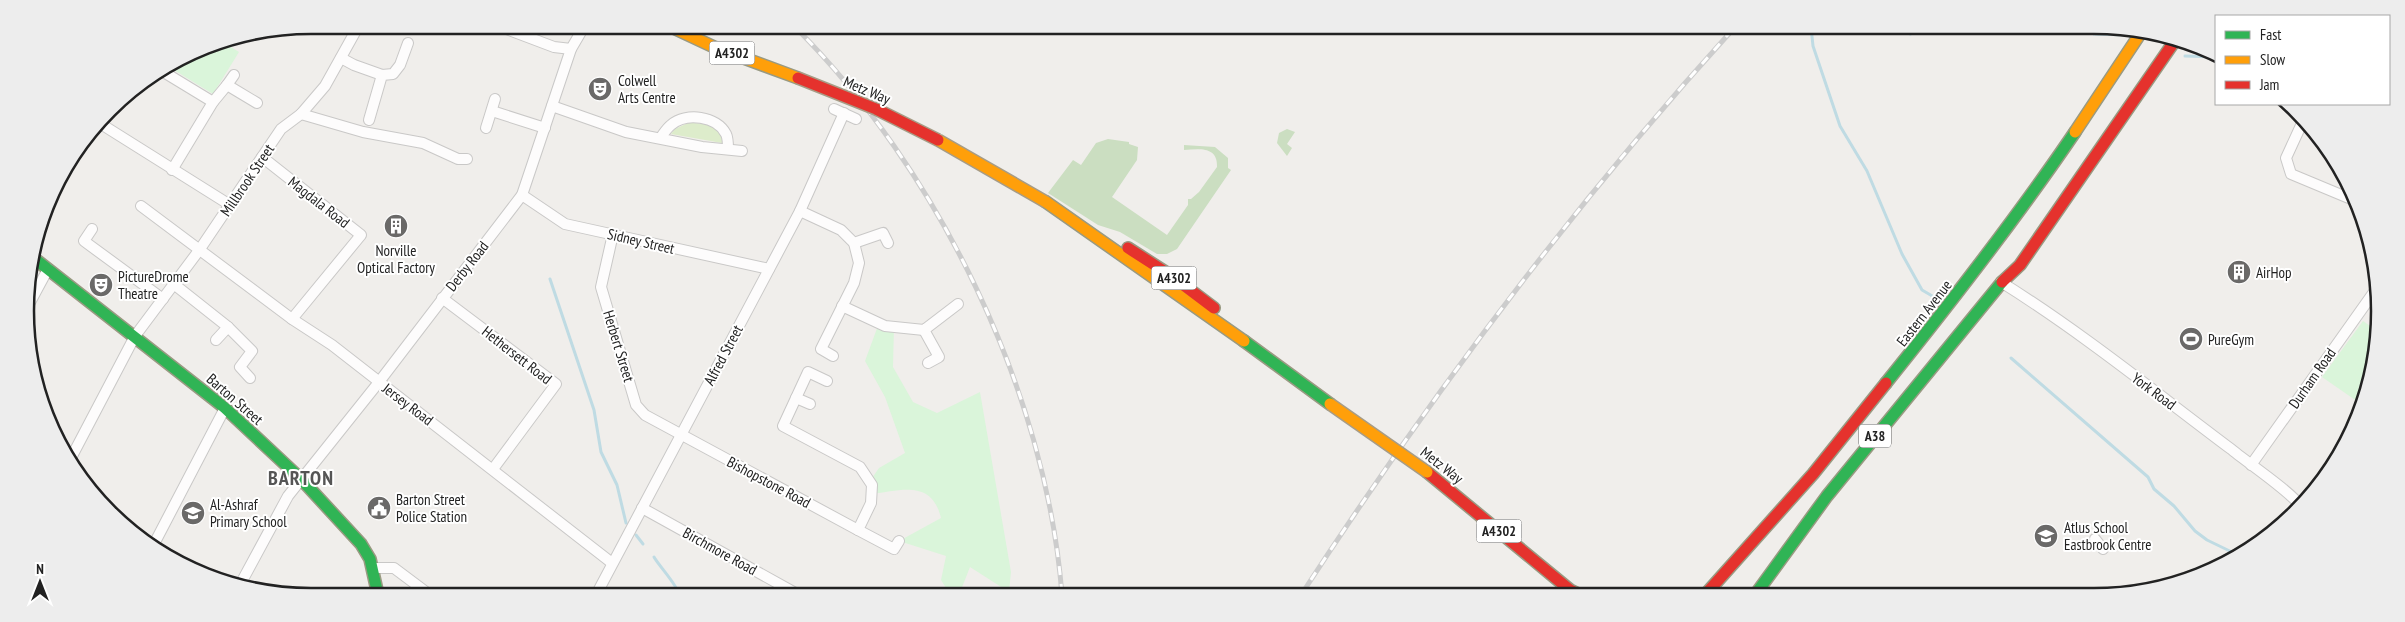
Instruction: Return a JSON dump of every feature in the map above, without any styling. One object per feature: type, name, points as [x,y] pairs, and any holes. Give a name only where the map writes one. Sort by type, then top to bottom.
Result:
[{"type":"main road","name":"Metz Way","points":[[684,34],[876,109],[949,146],[1046,202],[1289,372],[1330,404],[1427,472],[1568,588]]},
{"type":"main road","name":"Eastern Avenue","points":[[1760,588],[1991,273],[2043,193],[2138,37]]},
{"type":"main road","name":"Eastern Avenue","points":[[1712,588],[1991,273],[2020,265],[2066,202],[2172,45]]},
{"type":"main road","points":[[2043,193],[2066,202]]},
{"type":"main road","name":"Barton Street","points":[[38,262],[225,408],[302,480],[361,544],[373,568],[377,588]]},
{"type":"street","name":"Millbrook Street","points":[[73,453],[135,336],[175,285],[281,130],[301,114],[325,86],[354,34]]},
{"type":"street","points":[[520,34],[554,47],[571,49]]},
{"type":"street","name":"Derby Road","points":[[243,580],[288,496],[379,382],[522,195],[571,49],[580,34]]},
{"type":"street","points":[[341,58],[382,75],[394,74],[400,65],[408,43]]},
{"type":"street","points":[[167,74],[213,102]]},
{"type":"street","points":[[172,170],[213,102],[234,74]]},
{"type":"street","points":[[369,120],[382,75]]},
{"type":"street","points":[[227,85],[257,103]]},
{"type":"street","points":[[486,128],[495,99]]},
{"type":"street","points":[[552,106],[626,132],[661,137],[702,147],[742,151]]},
{"type":"street","points":[[834,109],[856,119]]},
{"type":"street","points":[[492,111],[544,128]]},
{"type":"street","name":"Alfred Street","points":[[599,588],[800,211],[844,113]]},
{"type":"street","points":[[301,114],[363,132],[415,141],[458,158],[467,159]]},
{"type":"street","points":[[661,137],[672,124],[687,118],[703,117],[718,124],[727,135],[728,150]]},
{"type":"street","points":[[105,126],[230,205]]},
{"type":"street","points":[[2301,126],[2286,158],[2292,174],[2347,197]]},
{"type":"street","name":"Magdala Road","points":[[262,157],[361,235],[292,319]]},
{"type":"street","name":"Sidney Street","points":[[522,195],[565,224],[768,269]]},
{"type":"street","name":"Jersey Road","points":[[141,206],[292,319],[332,345],[612,563]]},
{"type":"street","points":[[800,211],[841,230],[854,243],[859,263],[854,282],[822,349],[834,356]]},
{"type":"street","points":[[92,229],[84,241],[163,299]]},
{"type":"street","points":[[854,243],[883,233],[888,243]]},
{"type":"street","name":"Herbert Street","points":[[612,234],[601,287],[636,405],[645,415],[680,434]]},
{"type":"street","points":[[34,295],[48,269]]},
{"type":"street","name":"York Road","points":[[1991,273],[2067,324],[2251,465],[2295,502]]},
{"type":"street","points":[[175,285],[228,327],[252,352],[240,367],[250,378]]},
{"type":"street","name":"Durham Road","points":[[2251,465],[2371,296]]},
{"type":"street","name":"Hethersett Road","points":[[442,298],[556,384],[493,469]]},
{"type":"street","points":[[842,306],[885,326],[924,330],[958,304]]},
{"type":"street","points":[[216,340],[228,327]]},
{"type":"street","points":[[924,330],[939,357],[928,363]]},
{"type":"street","points":[[827,381],[808,372],[783,426],[860,467],[872,485],[871,503],[858,530]]},
{"type":"street","points":[[796,398],[810,404]]},
{"type":"street","points":[[156,541],[225,408]]},
{"type":"street","name":"Bishopstone Road","points":[[680,434],[894,549],[899,541]]},
{"type":"street","name":"Birchmore Road","points":[[642,508],[788,588]]},
{"type":"street","points":[[2095,539],[2103,549]]},
{"type":"street","points":[[373,568],[394,568],[422,588]]},
{"type":"green space","points":[[229,46],[239,52],[213,94],[174,70],[188,62]]},
{"type":"green space","points":[[688,123],[711,126],[719,132],[722,143],[671,134],[675,129]]},
{"type":"green space","points":[[1287,129],[1295,132],[1287,144],[1292,148],[1287,156],[1277,143],[1279,133]]},
{"type":"green space","points":[[1108,139],[1129,142],[1129,144],[1138,147],[1137,160],[1112,197],[1167,235],[1188,205],[1188,199],[1191,199],[1199,192],[1217,167],[1214,155],[1211,152],[1201,149],[1184,150],[1184,145],[1215,147],[1228,158],[1228,168],[1231,170],[1177,249],[1167,254],[1157,254],[1120,232],[1098,225],[1048,193],[1073,160],[1081,165],[1096,143]]},
{"type":"green space","points":[[2363,321],[2371,327],[2366,365],[2357,401],[2322,377]]},
{"type":"green space","points":[[879,323],[894,327],[893,367],[913,402],[937,413],[980,392],[1011,572],[1009,588],[1003,588],[970,567],[962,588],[946,588],[941,580],[946,556],[899,541],[941,518],[937,506],[931,498],[923,493],[905,490],[872,494],[870,481],[879,468],[905,453],[885,397],[865,361]]},
{"type":"waterway","points":[[1812,34],[1813,46],[1840,126],[1867,171],[1902,254],[1922,290],[1934,297]]},
{"type":"waterway","points":[[2094,34],[2119,35]]},
{"type":"waterway","points":[[2185,56],[2204,57]]},
{"type":"waterway","points":[[550,279],[594,410],[601,452],[617,485],[626,523]]},
{"type":"waterway","points":[[2011,358],[2148,477],[2154,489],[2174,506],[2195,531],[2207,540],[2231,552]]},
{"type":"waterway","points":[[636,535],[643,544]]},
{"type":"waterway","points":[[654,557],[676,588]]},
{"type":"railway","points":[[801,34],[846,83],[894,147],[938,215],[976,288],[1008,363],[1034,440],[1052,518],[1061,588]]},
{"type":"railway","points":[[1306,588],[1401,447],[1507,302],[1618,162],[1729,34]]},
{"type":"traffic: fast","points":[[1886,383],[1983,259],[2075,132]]},
{"type":"traffic: fast","points":[[38,262],[225,408],[302,480],[361,544],[370,559],[376,588]]},
{"type":"traffic: fast","points":[[1760,588],[1827,496],[2002,282]]},
{"type":"traffic: fast","points":[[1244,341],[1330,404]]},
{"type":"traffic: slow","points":[[686,34],[714,47],[798,78]]},
{"type":"traffic: slow","points":[[2075,132],[2138,37]]},
{"type":"traffic: slow","points":[[938,140],[1046,202]]},
{"type":"traffic: slow","points":[[1046,202],[1244,341]]},
{"type":"traffic: slow","points":[[1330,404],[1427,472]]},
{"type":"traffic: jam","points":[[2002,282],[2020,265],[2172,45]]},
{"type":"traffic: jam","points":[[798,78],[876,109],[938,140]]},
{"type":"traffic: jam","points":[[1128,248],[1173,277],[1214,308]]},
{"type":"traffic: jam","points":[[1711,588],[1813,474],[1886,383]]},
{"type":"traffic: jam","points":[[1427,472],[1568,588]]},
{"type":"place","name":"Colwell Arts Centre","points":[[600,89]]},
{"type":"place","name":"Norville Optical Factory","points":[[396,226]]},
{"type":"place","name":"AirHop","points":[[2239,272]]},
{"type":"place","name":"PictureDrome Theatre","points":[[101,285]]},
{"type":"place","name":"PureGym","points":[[2191,339]]},
{"type":"place","name":"Barton Street Police Station","points":[[379,508]]},
{"type":"place","name":"Al-Ashraf Primary School","points":[[193,513]]},
{"type":"place","name":"Atlus School Eastbrook Centre","points":[[2046,536]]},
{"type":"district","name":"BARTON","points":[[301,478]]}]
